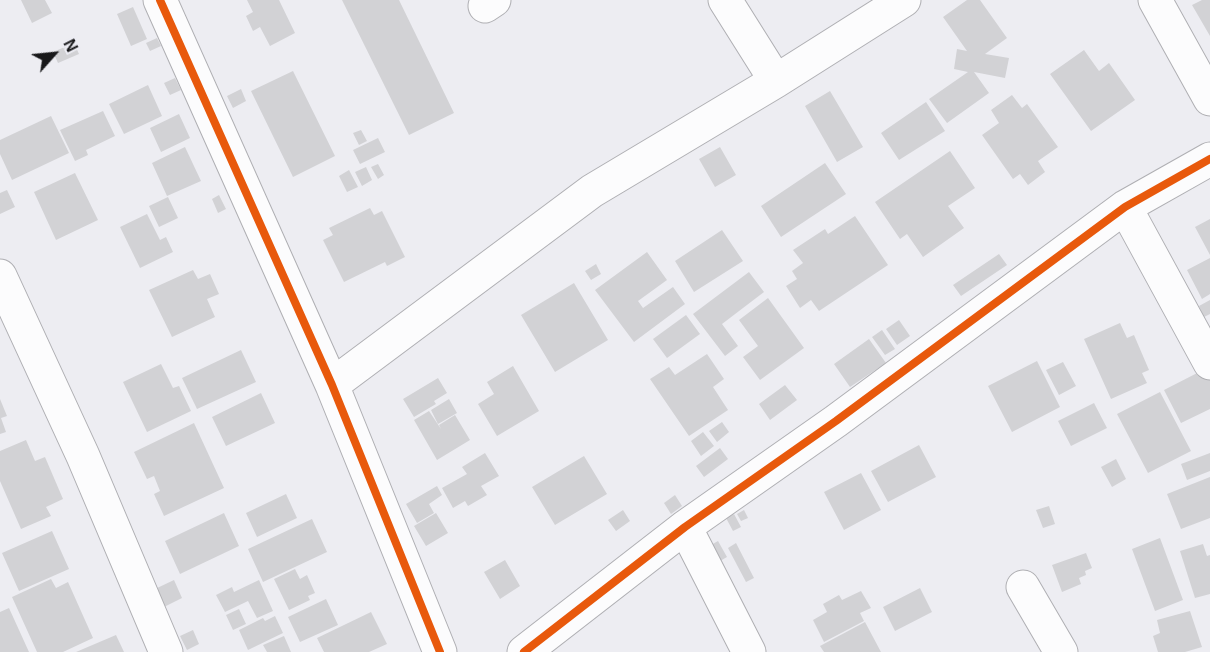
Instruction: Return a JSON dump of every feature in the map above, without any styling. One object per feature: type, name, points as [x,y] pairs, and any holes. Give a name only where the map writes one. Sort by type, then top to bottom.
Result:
[{"type":"street","points":[[160,0],[332,385],[440,652]]},
{"type":"street","points":[[725,0],[776,81]]},
{"type":"street","points":[[332,385],[592,190],[776,81],[904,0]]},
{"type":"street","points":[[1162,2],[1210,99]]},
{"type":"street","points":[[528,651],[685,527],[845,414],[1125,207],[1210,159]]},
{"type":"street","points":[[1125,207],[1210,363]]},
{"type":"street","points":[[0,276],[83,456],[166,652]]},
{"type":"street","points":[[685,527],[749,652]]},
{"type":"street","points":[[1023,587],[1061,652]]},
{"type":"building","points":[[21,0],[45,0],[52,13],[32,23]]},
{"type":"building","points":[[247,0],[279,0],[295,33],[270,46],[260,27],[253,31],[246,16],[253,12]]},
{"type":"building","points":[[342,0],[399,0],[454,113],[409,135]]},
{"type":"building","points":[[967,0],[980,0],[1007,38],[985,54],[1009,58],[1005,78],[974,72],[989,93],[947,123],[929,99],[968,72],[954,69],[957,49],[967,51],[943,17]]},
{"type":"building","points":[[1202,0],[1210,0],[1210,36],[1192,5]]},
{"type":"building","points":[[133,7],[147,39],[131,46],[117,14]]},
{"type":"building","points":[[157,38],[161,46],[150,51],[146,43]]},
{"type":"building","points":[[74,43],[79,54],[58,63],[53,52]]},
{"type":"building","points":[[1084,50],[1099,71],[1109,63],[1135,100],[1091,131],[1050,74]]},
{"type":"building","points":[[293,71],[335,156],[293,177],[251,91]]},
{"type":"building","points":[[175,78],[181,90],[170,95],[164,83]]},
{"type":"building","points":[[148,85],[162,116],[124,134],[109,104]]},
{"type":"building","points":[[241,89],[246,101],[233,108],[227,96]]},
{"type":"building","points":[[830,91],[863,147],[837,162],[805,106]]},
{"type":"building","points":[[1012,95],[1022,108],[1027,104],[1058,147],[1038,161],[1045,172],[1028,185],[1020,174],[1013,179],[982,135],[999,123],[991,110]]},
{"type":"building","points":[[926,102],[945,131],[899,160],[881,133]]},
{"type":"building","points":[[103,111],[115,136],[86,150],[88,155],[75,161],[60,130]]},
{"type":"building","points":[[179,114],[190,138],[161,152],[150,128]]},
{"type":"building","points":[[51,116],[69,153],[12,180],[0,154],[0,140]]},
{"type":"building","points":[[361,130],[367,141],[359,145],[353,133]]},
{"type":"building","points":[[378,138],[385,152],[360,164],[353,150]]},
{"type":"building","points":[[185,147],[201,181],[167,196],[152,163]]},
{"type":"building","points":[[720,147],[736,175],[715,187],[699,159]]},
{"type":"building","points":[[950,151],[975,188],[948,206],[964,228],[923,257],[907,234],[900,239],[875,202]]},
{"type":"building","points":[[825,163],[846,194],[781,237],[761,206]]},
{"type":"building","points":[[378,164],[384,175],[378,179],[371,167]]},
{"type":"building","points":[[366,167],[372,180],[362,186],[355,172]]},
{"type":"building","points":[[349,170],[358,187],[347,192],[339,176]]},
{"type":"building","points":[[75,173],[98,220],[56,240],[34,192]]},
{"type":"building","points":[[7,190],[15,207],[0,214],[0,193]]},
{"type":"building","points":[[219,195],[226,209],[218,213],[212,199]]},
{"type":"building","points":[[168,197],[178,218],[159,227],[149,206]]},
{"type":"building","points":[[370,208],[374,215],[382,211],[405,257],[387,266],[385,262],[344,282],[323,240],[333,235],[329,228]]},
{"type":"building","points":[[147,214],[160,240],[166,237],[173,252],[140,268],[120,227]]},
{"type":"building","points":[[855,216],[888,265],[819,311],[811,300],[800,308],[786,286],[797,279],[792,271],[803,263],[793,250],[825,229],[828,234]]},
{"type":"building","points":[[1210,219],[1210,255],[1195,227]]},
{"type":"building","points":[[722,230],[743,261],[694,292],[675,261]]},
{"type":"building","points":[[647,252],[667,280],[638,301],[643,308],[673,287],[685,304],[634,342],[595,290]]},
{"type":"building","points":[[999,254],[1007,265],[961,296],[953,285]]},
{"type":"building","points":[[1210,258],[1210,294],[1202,299],[1187,270]]},
{"type":"building","points":[[596,264],[601,274],[591,280],[585,271]]},
{"type":"building","points":[[193,270],[198,279],[210,274],[219,294],[207,299],[215,317],[172,337],[149,290]]},
{"type":"building","points":[[749,272],[764,292],[722,324],[738,346],[725,356],[693,314]]},
{"type":"building","points":[[574,283],[608,340],[555,372],[521,315]]},
{"type":"building","points":[[768,298],[804,348],[760,380],[743,357],[758,346],[739,320]]},
{"type":"building","points":[[1210,300],[1210,314],[1204,317],[1199,306]]},
{"type":"building","points":[[686,315],[700,334],[667,358],[653,339]]},
{"type":"building","points":[[899,320],[910,336],[897,345],[886,329]]},
{"type":"building","points":[[1120,323],[1127,338],[1134,335],[1149,370],[1142,373],[1147,383],[1111,399],[1084,339]]},
{"type":"building","points":[[882,330],[895,349],[885,355],[872,337]]},
{"type":"building","points":[[869,339],[886,363],[850,387],[834,364]]},
{"type":"building","points":[[241,350],[256,382],[197,409],[182,378]]},
{"type":"building","points":[[707,354],[724,379],[713,387],[728,410],[689,436],[650,379],[669,367],[675,375]]},
{"type":"building","points":[[1037,361],[1060,407],[1012,432],[988,386]]},
{"type":"building","points":[[1063,362],[1076,386],[1059,395],[1046,370]]},
{"type":"building","points":[[161,364],[173,388],[179,386],[191,411],[147,432],[123,382]]},
{"type":"building","points":[[513,366],[539,411],[497,436],[478,404],[494,394],[487,382]]},
{"type":"building","points":[[1205,369],[1210,379],[1210,409],[1181,423],[1164,390]]},
{"type":"building","points":[[438,378],[447,393],[434,401],[436,404],[414,417],[403,399]]},
{"type":"building","points":[[785,385],[797,400],[770,420],[759,404]]},
{"type":"building","points":[[1160,392],[1191,451],[1148,473],[1117,414]]},
{"type":"building","points":[[261,393],[275,423],[226,446],[212,417]]},
{"type":"building","points":[[0,399],[7,416],[1,418],[6,432],[0,434]]},
{"type":"building","points":[[449,399],[457,413],[438,424],[431,410]]},
{"type":"building","points":[[1094,403],[1107,428],[1071,446],[1058,421]]},
{"type":"building","points":[[429,411],[441,429],[439,425],[455,415],[470,440],[437,460],[414,420]]},
{"type":"building","points":[[722,422],[729,432],[717,442],[709,431]]},
{"type":"building","points":[[194,423],[224,488],[164,516],[154,494],[160,491],[154,476],[147,479],[134,452]]},
{"type":"building","points":[[703,432],[714,446],[701,456],[691,441]]},
{"type":"building","points":[[26,440],[35,461],[45,457],[63,499],[46,507],[51,516],[21,529],[0,481],[0,451]]},
{"type":"building","points":[[919,445],[936,477],[888,502],[871,471]]},
{"type":"building","points":[[720,448],[728,459],[704,477],[696,466]]},
{"type":"building","points":[[485,453],[499,476],[481,486],[487,495],[468,506],[465,501],[453,508],[442,488],[467,474],[462,467]]},
{"type":"building","points":[[1210,453],[1210,471],[1187,480],[1181,464]]},
{"type":"building","points":[[584,456],[607,494],[555,525],[532,487]]},
{"type":"building","points":[[1116,459],[1126,479],[1112,487],[1101,467]]},
{"type":"building","points":[[861,473],[881,510],[844,530],[824,492]]},
{"type":"building","points":[[1210,477],[1210,518],[1181,529],[1167,494]]},
{"type":"building","points":[[437,486],[442,495],[429,504],[434,513],[417,523],[406,504]]},
{"type":"building","points":[[286,494],[297,518],[257,537],[246,513]]},
{"type":"building","points":[[675,495],[682,506],[671,514],[664,503]]},
{"type":"building","points":[[1049,506],[1055,524],[1043,528],[1036,510]]},
{"type":"building","points":[[623,510],[630,521],[616,531],[608,520]]},
{"type":"building","points":[[744,510],[748,518],[741,521],[737,514]]},
{"type":"building","points":[[224,513],[239,546],[180,574],[165,541]]},
{"type":"building","points":[[436,513],[448,533],[426,546],[414,526]]},
{"type":"building","points":[[734,514],[741,527],[733,531],[726,518]]},
{"type":"building","points":[[312,519],[327,552],[263,582],[248,549]]},
{"type":"building","points":[[52,531],[69,569],[19,591],[2,553]]},
{"type":"building","points":[[1160,538],[1183,600],[1155,611],[1132,549]]},
{"type":"building","points":[[718,541],[727,557],[720,561],[711,545]]},
{"type":"building","points":[[736,543],[754,578],[746,582],[728,548]]},
{"type":"building","points":[[1203,544],[1207,556],[1210,555],[1210,594],[1195,598],[1180,551]]},
{"type":"building","points":[[1086,553],[1092,568],[1085,571],[1086,575],[1079,578],[1081,584],[1062,592],[1052,565]]},
{"type":"building","points":[[505,560],[520,586],[500,599],[484,572]]},
{"type":"building","points":[[295,569],[300,579],[307,575],[315,593],[308,596],[310,600],[289,610],[274,579]]},
{"type":"building","points":[[51,579],[56,588],[68,582],[93,638],[63,652],[37,652],[12,597]]},
{"type":"building","points":[[174,580],[182,598],[164,607],[155,589]]},
{"type":"building","points":[[259,580],[273,611],[257,618],[248,601],[225,612],[216,595],[232,587],[234,592]]},
{"type":"building","points":[[920,588],[932,612],[895,631],[883,607]]},
{"type":"building","points":[[861,591],[871,608],[860,613],[864,621],[824,642],[813,620],[827,612],[823,604],[839,595],[842,600]]},
{"type":"building","points":[[326,599],[338,625],[300,642],[288,617]]},
{"type":"building","points":[[9,608],[29,652],[0,652],[0,612]]},
{"type":"building","points":[[239,609],[246,624],[233,630],[226,615]]},
{"type":"building","points":[[1190,611],[1202,647],[1185,652],[1158,652],[1153,636],[1160,633],[1157,620]]},
{"type":"building","points":[[371,612],[387,644],[369,652],[324,652],[317,638]]},
{"type":"building","points":[[275,616],[283,633],[248,650],[239,630],[263,618],[265,621]]},
{"type":"building","points":[[865,622],[881,652],[824,652],[820,646]]},
{"type":"building","points":[[193,630],[199,644],[187,650],[180,636]]},
{"type":"building","points":[[116,635],[124,652],[76,652]]},
{"type":"building","points":[[284,636],[291,652],[267,652],[263,645]]},
{"type":"cycle path","points":[[160,0],[332,385],[440,652]]},
{"type":"cycle path","points":[[524,652],[685,527],[836,421],[1125,207],[1210,159]]}]
